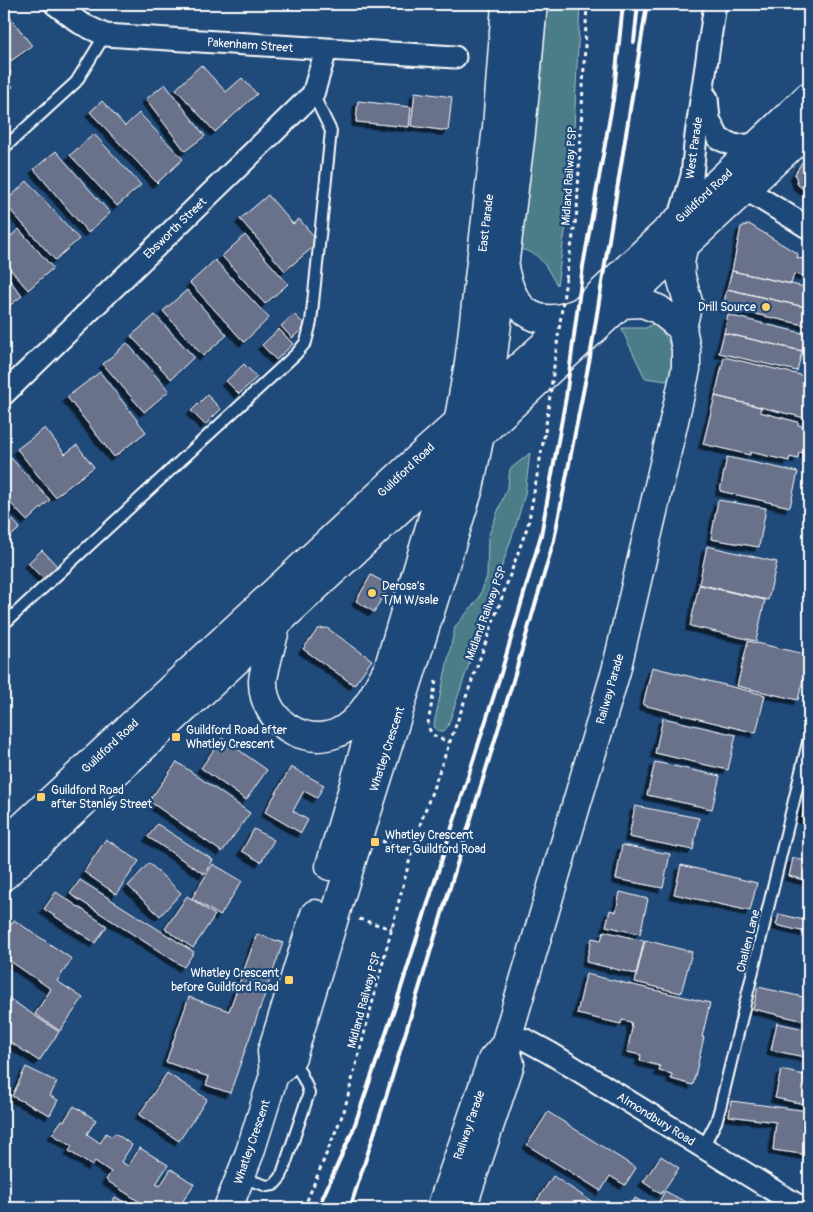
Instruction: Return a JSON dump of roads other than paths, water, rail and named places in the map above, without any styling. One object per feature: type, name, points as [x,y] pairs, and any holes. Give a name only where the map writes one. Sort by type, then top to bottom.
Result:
[{"type":"main road","name":"East Parade","points":[[468,429],[469,363],[496,137],[506,4]]},
{"type":"main road","name":"East Parade","points":[[468,429],[504,268],[521,132],[533,4]]},
{"type":"main road","name":"Guildford Road","points":[[4,876],[276,625],[582,311],[809,96]]},
{"type":"main road","name":"Guildford Road","points":[[4,844],[468,429],[621,304],[809,130]]},
{"type":"main road","name":"Railway Parade","points":[[441,1208],[492,1060],[506,1040],[616,671],[686,369],[686,349],[682,328],[688,302],[681,276],[680,264],[683,246]]},
{"type":"main road","points":[[504,268],[509,290],[518,306],[534,316],[553,320],[568,318],[582,311]]},
{"type":"main road","points":[[621,304],[642,303],[658,309],[682,328]]},
{"type":"main road","name":"Whatley Crescent","points":[[283,1066],[272,1051],[327,878],[389,667],[468,429]]},
{"type":"main road","name":"Whatley Crescent","points":[[228,1208],[283,1066],[336,912],[469,488],[468,429]]},
{"type":"main road","points":[[276,625],[263,680],[265,697],[272,713],[284,726],[300,734],[318,737],[335,734],[350,725],[362,712],[389,667]]},
{"type":"main road","name":"Railway Parade","points":[[462,1208],[510,1064],[506,1040]]},
{"type":"street","name":"Pakenham Street","points":[[54,4],[80,23],[106,35],[455,57]]},
{"type":"street","name":"West Parade","points":[[679,219],[692,176],[715,4]]},
{"type":"street","name":"Ebsworth Street","points":[[4,394],[313,94],[326,50]]},
{"type":"street","name":"West Parade","points":[[705,76],[709,119],[718,139],[736,146],[759,144]]},
{"type":"street","points":[[745,189],[809,228]]},
{"type":"street","name":"Almondbury Road","points":[[506,1040],[534,1044],[802,1208]]},
{"type":"lane","points":[[4,148],[76,82],[106,35]]},
{"type":"lane","points":[[4,624],[296,354],[306,342],[311,322],[331,131],[313,94]]},
{"type":"lane","name":"Challen Lane","points":[[703,1147],[716,1122],[720,1108],[809,738]]},
{"type":"lane","points":[[240,1176],[266,1186],[274,1185],[281,1177],[309,1093],[306,1084],[283,1066]]},
{"type":"railway","points":[[318,1208],[353,1130],[394,1010],[501,673],[541,535],[566,397],[583,266],[613,100],[623,4]]},
{"type":"railway","points":[[634,42],[638,4]]},
{"type":"railway","points":[[350,1208],[386,1097],[554,540],[590,357],[647,4]]},
{"type":"place","name":"Drill Source","points":[[766,307]]},
{"type":"place","name":"Derosa’s T/M W/sale","points":[[372,593]]},
{"type":"place","name":"Guildford Road after Whatley Crescent","points":[[176,737]]},
{"type":"place","name":"Guildford Road after Stanley Street","points":[[41,797]]},
{"type":"place","name":"Whatley Crescent after Guildford Road","points":[[375,842]]},
{"type":"place","name":"Whatley Crescent before Guildford Road","points":[[289,980]]}]
